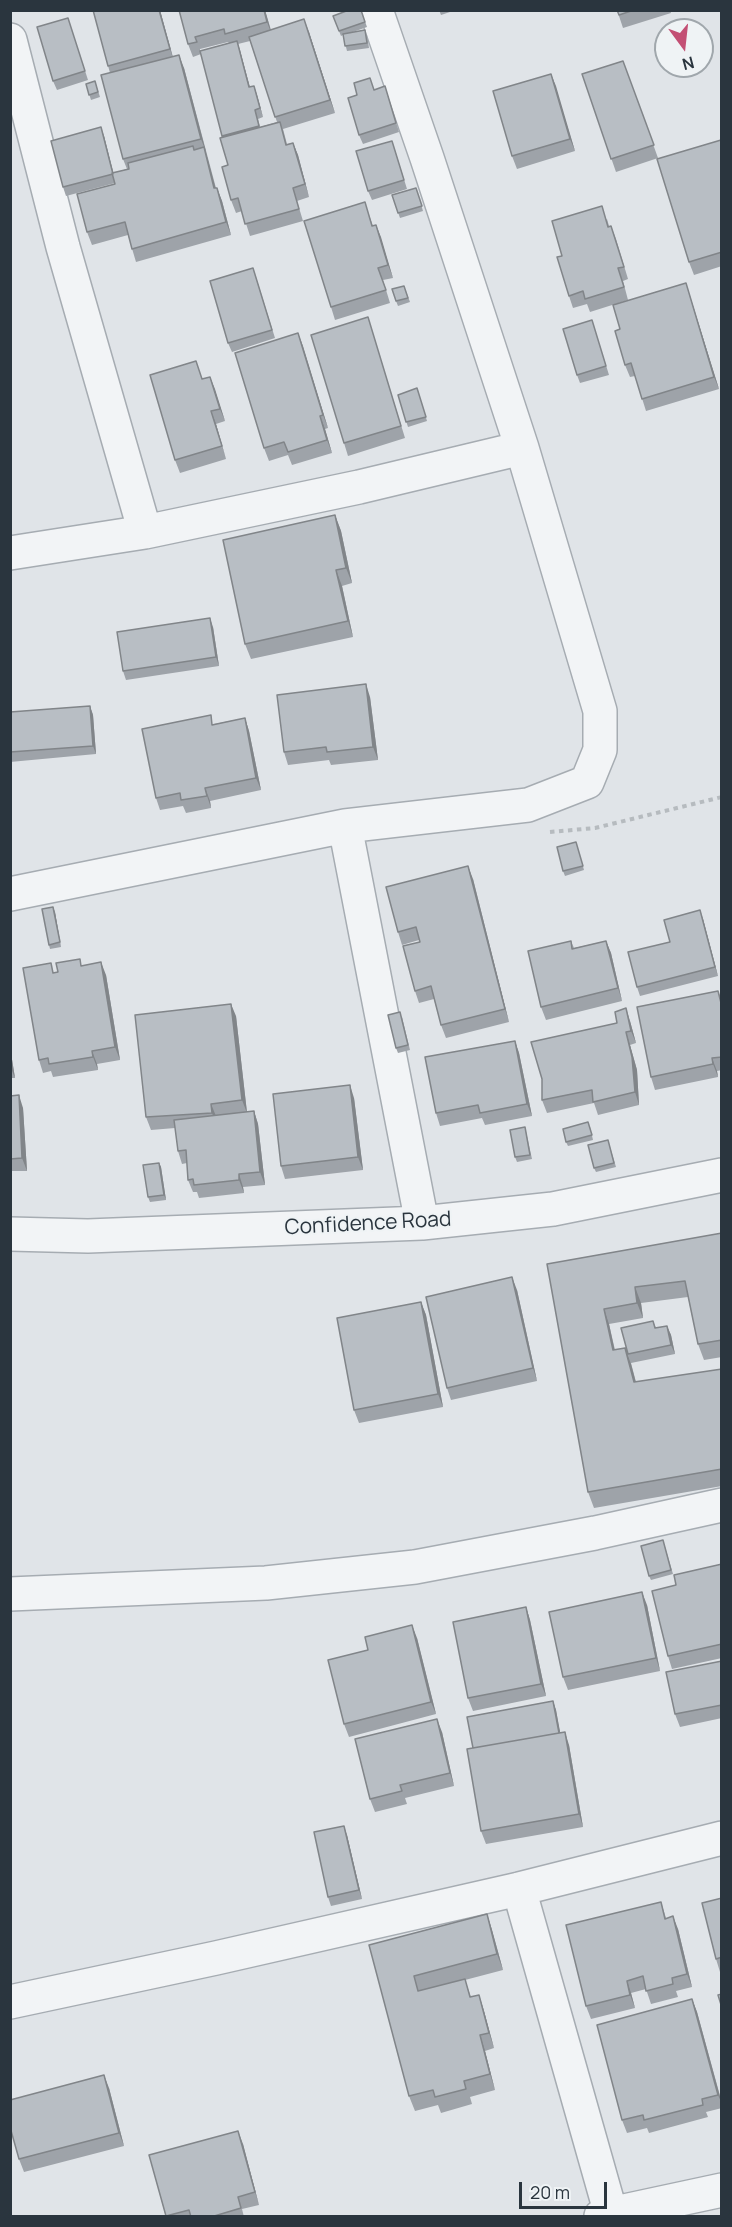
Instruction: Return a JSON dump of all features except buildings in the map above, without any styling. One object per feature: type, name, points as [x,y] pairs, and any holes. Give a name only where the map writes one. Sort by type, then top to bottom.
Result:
[{"type":"street","points":[[10,894],[345,826],[528,805],[587,782],[600,750],[600,711],[522,448],[376,10]]},
{"type":"street","points":[[10,40],[63,247],[145,532]]},
{"type":"street","points":[[10,553],[145,532],[359,487],[522,448]]},
{"type":"street","points":[[345,826],[422,1223]]},
{"type":"street","name":"Confidence Road","points":[[10,1234],[88,1236],[422,1223],[553,1209],[722,1176]]},
{"type":"street","points":[[10,1594],[266,1583],[415,1567],[595,1533],[722,1505]]},
{"type":"street","points":[[10,2002],[228,1956],[519,1889],[722,1838]]},
{"type":"street","points":[[519,1889],[606,2215],[722,2190]]},
{"type":"path","points":[[528,805],[545,833],[595,828],[722,798]]}]
